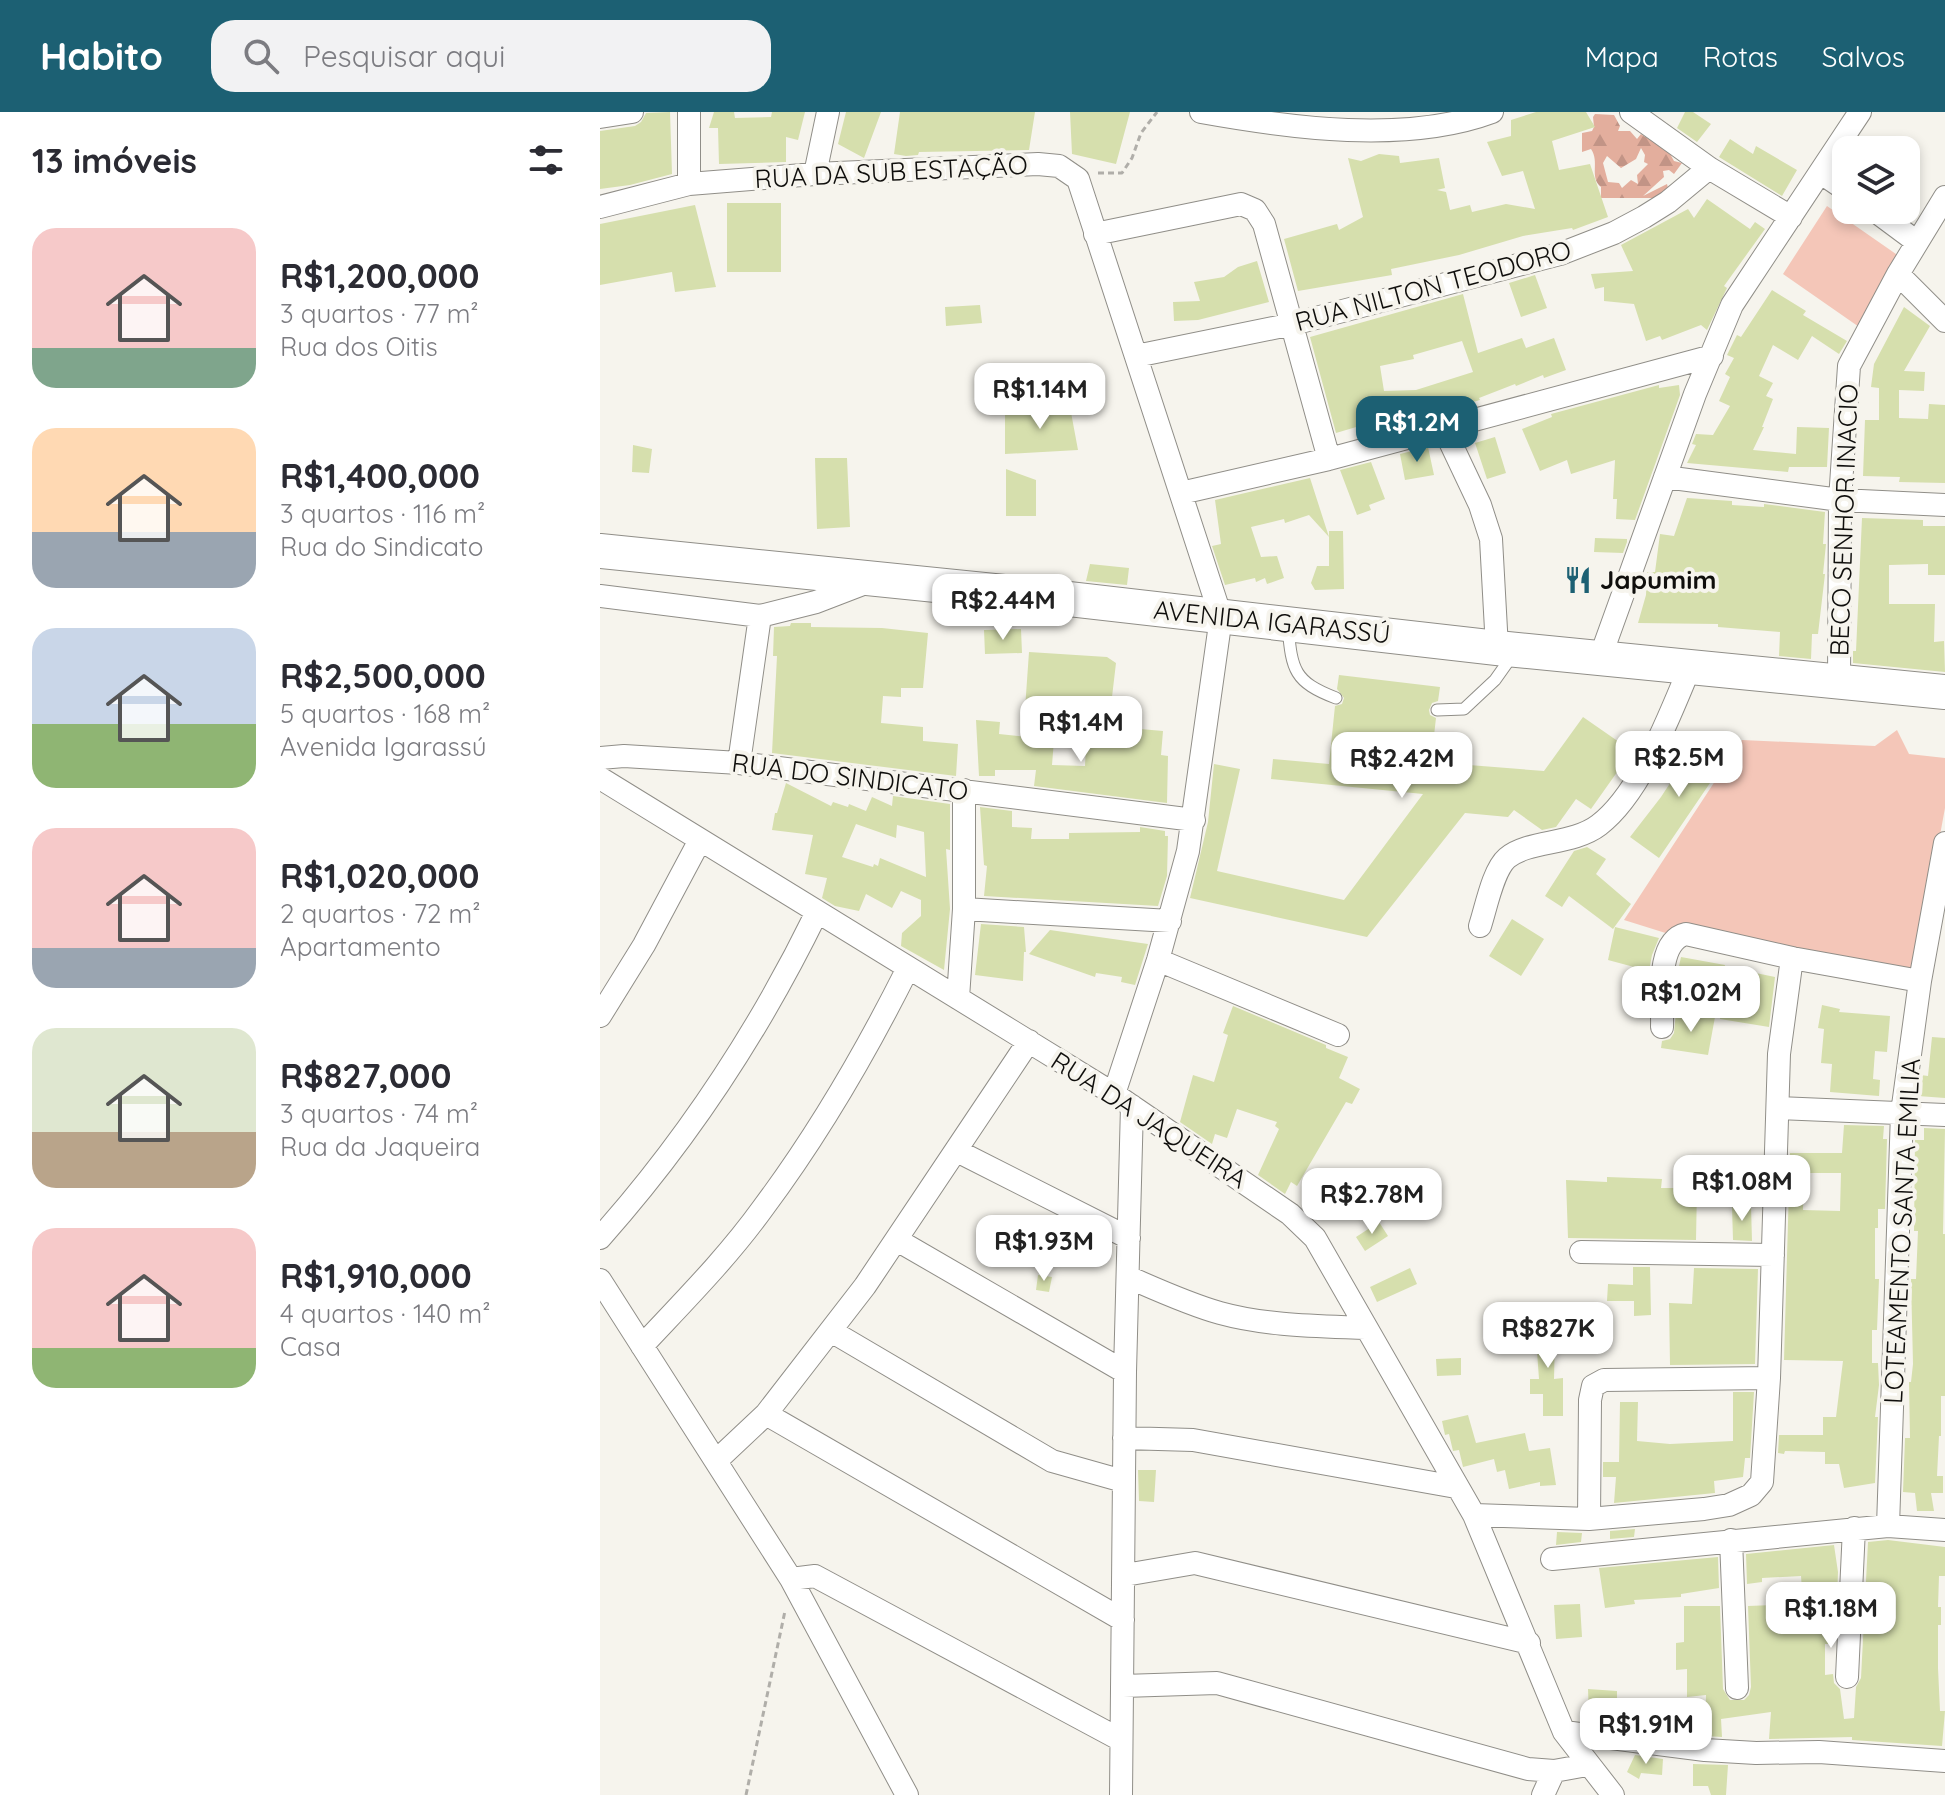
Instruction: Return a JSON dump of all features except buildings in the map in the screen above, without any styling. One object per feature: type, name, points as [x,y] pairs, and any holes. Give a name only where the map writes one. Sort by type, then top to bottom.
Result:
[{"type":"main road","name":"AVENIDA IGARASSÚ","points":[[600,551],[1945,692]]},
{"type":"street","points":[[600,117],[632,112]]},
{"type":"street","points":[[815,174],[828,112]]},
{"type":"street","points":[[1201,112],[1282,124],[1373,131],[1428,128],[1492,112]]},
{"type":"street","points":[[1631,112],[1709,168],[1791,217]]},
{"type":"street","points":[[1600,658],[1695,394],[1732,305],[1860,112]]},
{"type":"street","points":[[694,184],[696,113]]},
{"type":"street","name":"RUA DA SUB ESTAÇÃO","points":[[600,207],[694,184],[815,174],[1038,164],[1059,166],[1078,179]]},
{"type":"street","name":"RUA NILTON TEODORO","points":[[1136,356],[1293,324],[1529,263],[1585,245],[1654,211],[1709,168]]},
{"type":"street","points":[[1821,173],[1832,180]]},
{"type":"street","points":[[1078,179],[1221,617],[1194,820],[1123,1100],[1129,1238],[1123,1481],[1125,1575],[1121,1795]]},
{"type":"street","name":"BECO SENHOR INACIO","points":[[1839,682],[1840,500],[1849,366],[1898,274],[1945,197]]},
{"type":"street","points":[[1095,234],[1241,204],[1255,210],[1264,224],[1329,459]]},
{"type":"street","points":[[1893,224],[1917,242]]},
{"type":"street","points":[[1898,274],[1945,321]]},
{"type":"street","points":[[1181,493],[1329,459],[1712,356]]},
{"type":"street","points":[[1444,429],[1480,505],[1491,539],[1507,648]]},
{"type":"street","points":[[1665,477],[1840,500],[1945,505]]},
{"type":"street","points":[[600,596],[760,616],[816,602],[874,580]]},
{"type":"street","points":[[739,763],[760,616]]},
{"type":"street","points":[[1480,926],[1495,879],[1507,858],[1579,836],[1599,826],[1614,810],[1659,740],[1690,667]]},
{"type":"street","name":"RUA DO SINDICATO","points":[[600,758],[624,756],[739,763],[1194,820]]},
{"type":"street","name":"RUA DA JAQUEIRA","points":[[600,778],[1123,1100],[1290,1214],[1315,1238],[1474,1515],[1564,1732],[1613,1795]]},
{"type":"street","points":[[958,998],[964,909],[964,790]]},
{"type":"street","points":[[600,1016],[644,945],[700,840]]},
{"type":"street","name":"LOTEAMENTO SANTA EMILIA","points":[[1888,1526],[1902,1113],[1920,981],[1945,843]]},
{"type":"street","points":[[964,909],[1170,921]]},
{"type":"street","points":[[600,1238],[650,1180],[708,1103],[764,1013],[817,912]]},
{"type":"street","points":[[1662,1027],[1664,961],[1669,945],[1676,936],[1686,934],[1792,958],[1920,981]]},
{"type":"street","points":[[1474,1515],[1589,1519],[1716,1507],[1751,1495],[1762,1482],[1769,1378],[1779,1054],[1792,958]]},
{"type":"street","points":[[1158,960],[1338,1035]]},
{"type":"street","points":[[642,1346],[723,1259],[779,1186],[856,1065],[908,968]]},
{"type":"street","points":[[716,1461],[766,1414],[831,1331],[897,1240],[1029,1041]]},
{"type":"street","points":[[1778,1108],[1945,1115]]},
{"type":"street","points":[[957,1151],[1129,1238]]},
{"type":"street","points":[[897,1240],[1125,1372]]},
{"type":"street","points":[[1581,1252],[1773,1255]]},
{"type":"street","points":[[1128,1277],[1223,1314],[1287,1324],[1366,1328]]},
{"type":"street","points":[[600,1280],[791,1579],[907,1795]]},
{"type":"street","points":[[831,1331],[1052,1461],[1123,1481]]},
{"type":"street","points":[[1589,1519],[1590,1400],[1593,1386],[1604,1380],[1769,1378]]},
{"type":"street","points":[[766,1414],[1123,1620]]},
{"type":"street","points":[[1124,1438],[1193,1440],[1456,1487]]},
{"type":"street","points":[[1552,1559],[1854,1528],[1888,1526],[1945,1530]]},
{"type":"street","points":[[1847,1677],[1854,1528]]},
{"type":"street","points":[[1731,1540],[1737,1688]]},
{"type":"street","points":[[1125,1575],[1195,1563],[1529,1643]]},
{"type":"street","points":[[791,1579],[815,1576],[1121,1740]]},
{"type":"street","points":[[1123,1686],[1217,1683],[1528,1769],[1554,1771],[1587,1765]]},
{"type":"street","points":[[1564,1732],[1705,1750],[1819,1752],[1945,1761]]},
{"type":"street","points":[[1543,1795],[1554,1771]]},
{"type":"lane","points":[[1288,623],[1291,665],[1302,681],[1336,698]]},
{"type":"lane","points":[[1437,710],[1464,709],[1495,680],[1507,648]]},
{"type":"path","points":[[1078,179],[1099,173],[1122,173],[1132,158],[1141,133],[1157,112]]},
{"type":"path","points":[[746,1795],[791,1579]]},
{"type":"shaded area","points":[[1827,206],[1832,209],[1832,224],[1853,224],[1906,261],[1862,329],[1783,274]]},
{"type":"shaded area","points":[[1897,730],[1909,754],[1945,758],[1945,808],[1914,976],[1672,935],[1624,920],[1742,740],[1875,746]]},
{"type":"green space","points":[[1595,114],[1614,115],[1620,126],[1618,131],[1630,131],[1637,139],[1641,134],[1663,144],[1662,149],[1668,150],[1674,161],[1682,163],[1674,174],[1669,170],[1663,171],[1664,177],[1643,196],[1667,184],[1669,192],[1660,198],[1601,198],[1594,154],[1591,149],[1582,152],[1582,133],[1592,131]],"holes":[[[1641,148],[1645,155],[1644,162],[1648,164],[1637,175],[1638,184],[1631,180],[1622,188],[1619,183],[1608,182],[1603,163],[1607,156],[1621,168],[1636,159]]]},
{"type":"place","name":"Japumim","points":[[1578,580]]}]
